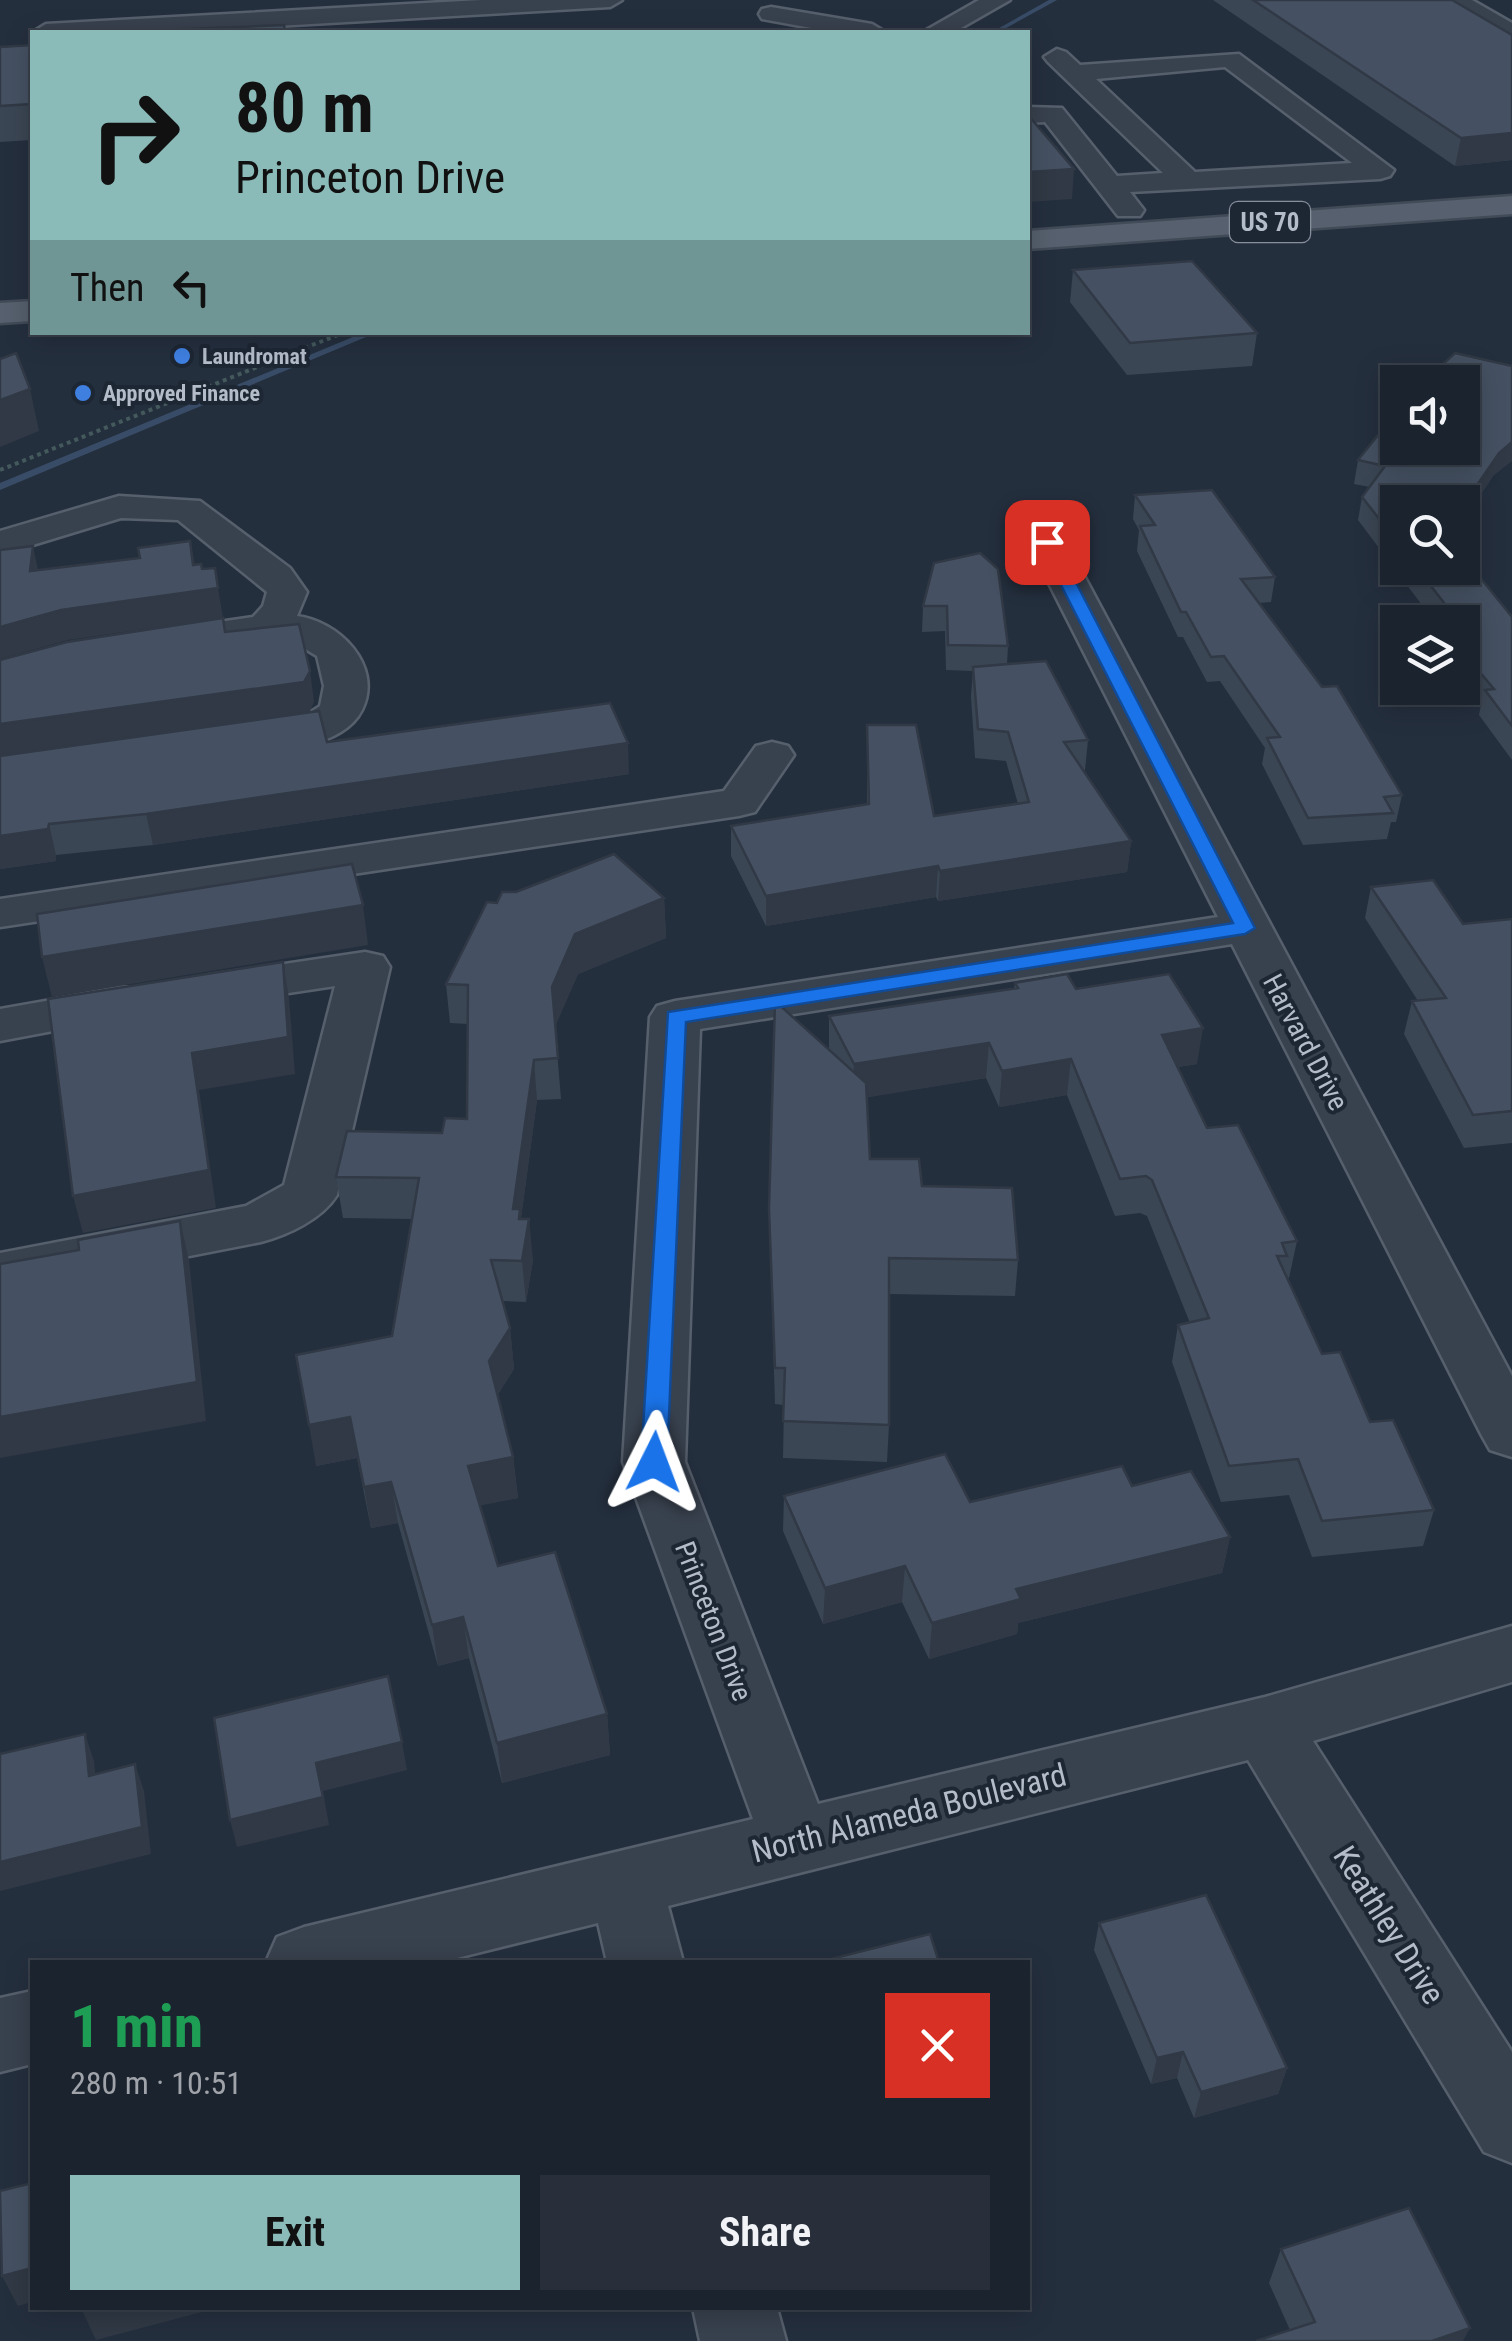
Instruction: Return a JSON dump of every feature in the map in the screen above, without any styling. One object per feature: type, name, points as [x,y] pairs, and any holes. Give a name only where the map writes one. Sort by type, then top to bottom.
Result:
[{"type":"main road","name":"US 70","points":[[1030,217],[1512,183]]},
{"type":"main road","name":"US 70","points":[[1030,240],[1512,205]]},
{"type":"main road","points":[[0,288],[30,286]]},
{"type":"main road","points":[[0,313],[30,311]]},
{"type":"street","points":[[81,30],[610,0]]},
{"type":"street","points":[[940,30],[998,0]]},
{"type":"street","points":[[1455,0],[1512,34]]},
{"type":"street","points":[[746,26],[769,7],[864,30]]},
{"type":"street","points":[[1030,67],[1079,38]]},
{"type":"street","points":[[1053,54],[1189,182]]},
{"type":"street","points":[[1046,154],[1105,180],[1189,182],[1380,170],[1230,58],[1078,74]]},
{"type":"street","points":[[1040,114],[1105,180],[1128,210]]},
{"type":"street","points":[[0,544],[119,507],[187,509],[276,576],[287,592],[282,609],[266,626]]},
{"type":"street","name":"Harvard Drive","points":[[1047,542],[1512,1434]]},
{"type":"street","points":[[128,647],[266,626],[302,630],[336,650],[345,698],[338,715],[325,727],[212,743]]},
{"type":"street","points":[[0,913],[740,802],[772,755]]},
{"type":"street","name":"Princeton Drive","points":[[796,1839],[654,1462],[675,1017],[1245,928]]},
{"type":"street","points":[[0,1024],[365,967],[309,1196],[261,1223],[0,1273]]},
{"type":"street","name":"North Alameda Boulevard","points":[[312,1960],[1265,1726],[1512,1654]]},
{"type":"street","name":"Keathley Drive","points":[[1265,1726],[1512,2124]]},
{"type":"street","points":[[625,1886],[644,1960]]},
{"type":"street","points":[[0,2035],[30,2028]]},
{"type":"street","points":[[735,2310],[743,2341]]},
{"type":"path","points":[[0,470],[337,335]]},
{"type":"building","points":[[1253,0],[1452,0],[1512,35],[1512,133],[1461,138]]},
{"type":"building","points":[[284,25],[285,30],[160,30]]},
{"type":"building","points":[[30,45],[30,104],[0,106],[0,47]]},
{"type":"building","points":[[1030,117],[1074,169],[1030,172]]},
{"type":"building","points":[[1192,261],[1257,333],[1130,343],[1073,270]]},
{"type":"building","points":[[16,353],[30,389],[0,400],[0,359]]},
{"type":"building","points":[[1455,353],[1512,366],[1512,442],[1499,453],[1477,485],[1380,485],[1380,520],[1362,497],[1385,466],[1380,465],[1480,465],[1480,365],[1442,365]]},
{"type":"building","points":[[1380,432],[1380,465],[1358,460]]},
{"type":"building","points":[[1212,490],[1275,577],[1241,579],[1322,687],[1337,686],[1402,795],[1384,797],[1393,813],[1308,818],[1267,738],[1280,737],[1224,656],[1211,657],[1186,612],[1181,612],[1140,526],[1155,525],[1135,495]]},
{"type":"building","points":[[190,541],[193,565],[215,568],[218,588],[61,610],[0,627],[0,550],[33,546],[30,571],[140,558],[138,548]]},
{"type":"building","points":[[980,553],[998,569],[1008,646],[948,645],[947,606],[923,606],[934,563]]},
{"type":"building","points":[[1480,577],[1512,617],[1512,726],[1485,690],[1494,689],[1480,672],[1480,605],[1446,605],[1430,585],[1480,585]]},
{"type":"building","points":[[223,618],[225,632],[299,624],[310,671],[304,682],[0,724],[0,660],[67,642]]},
{"type":"building","points":[[1046,661],[1088,740],[1064,742],[1131,841],[940,871],[938,866],[766,896],[731,826],[869,804],[867,725],[916,725],[934,816],[1029,802],[1008,732],[978,729],[973,667]]},
{"type":"building","points":[[610,703],[628,743],[146,814],[49,824],[48,829],[0,836],[0,756],[319,711],[327,742]]},
{"type":"building","points":[[614,854],[664,898],[575,934],[552,987],[558,1058],[534,1060],[513,1209],[520,1209],[519,1219],[529,1219],[522,1261],[491,1260],[510,1328],[489,1361],[513,1457],[468,1466],[498,1566],[555,1552],[607,1714],[497,1743],[463,1617],[432,1625],[391,1482],[364,1487],[350,1417],[309,1425],[296,1355],[392,1336],[419,1178],[336,1177],[347,1131],[442,1133],[445,1118],[467,1119],[468,985],[446,984],[487,902],[497,903],[502,892],[516,892]]},
{"type":"building","points":[[352,864],[363,905],[42,957],[37,914]]},
{"type":"building","points":[[1433,880],[1463,924],[1512,919],[1512,1111],[1473,1115],[1412,1001],[1446,998],[1371,887]]},
{"type":"building","points":[[283,962],[288,1037],[192,1053],[209,1170],[73,1196],[48,999]]},
{"type":"building","points":[[1067,974],[1076,989],[1169,974],[1203,1028],[1162,1035],[1207,1128],[1238,1125],[1297,1241],[1282,1243],[1287,1256],[1277,1256],[1322,1354],[1340,1352],[1370,1422],[1393,1420],[1434,1510],[1322,1521],[1298,1459],[1229,1466],[1178,1325],[1209,1318],[1152,1180],[1146,1176],[1120,1179],[1071,1059],[1002,1071],[989,1043],[854,1064],[829,1016],[1018,988],[1015,983]]},
{"type":"building","points":[[775,1001],[866,1083],[870,1159],[919,1159],[922,1186],[1012,1188],[1018,1260],[889,1258],[889,1425],[783,1421],[785,1368],[775,1368],[769,1209]]},
{"type":"building","points":[[180,1221],[197,1382],[0,1417],[0,1264],[79,1250],[78,1240]]},
{"type":"building","points":[[945,1454],[970,1502],[1122,1466],[1132,1486],[1191,1471],[1230,1537],[1016,1589],[1021,1599],[932,1623],[905,1566],[825,1588],[784,1496]]},
{"type":"building","points":[[388,1676],[402,1742],[316,1763],[323,1797],[230,1820],[214,1718]]},
{"type":"building","points":[[85,1734],[89,1776],[135,1764],[142,1827],[0,1862],[0,1754]]},
{"type":"building","points":[[1206,1895],[1287,2068],[1201,2092],[1183,2052],[1157,2058],[1099,1923]]},
{"type":"building","points":[[930,1934],[938,1960],[827,1960]]},
{"type":"building","points":[[30,2184],[30,2269],[2,2276],[0,2191]]},
{"type":"building","points":[[1409,2208],[1470,2328],[1432,2341],[1256,2341],[1315,2322],[1281,2249]]},
{"type":"waterway","points":[[999,30],[1054,0]]},
{"type":"waterway","points":[[0,487],[367,335]]},
{"type":"place","name":"Laundromat","points":[[182,356]]},
{"type":"place","name":"Approved Finance","points":[[83,393]]},
{"type":"route","points":[[654,1462],[675,1017],[1245,928],[1047,542]]}]
